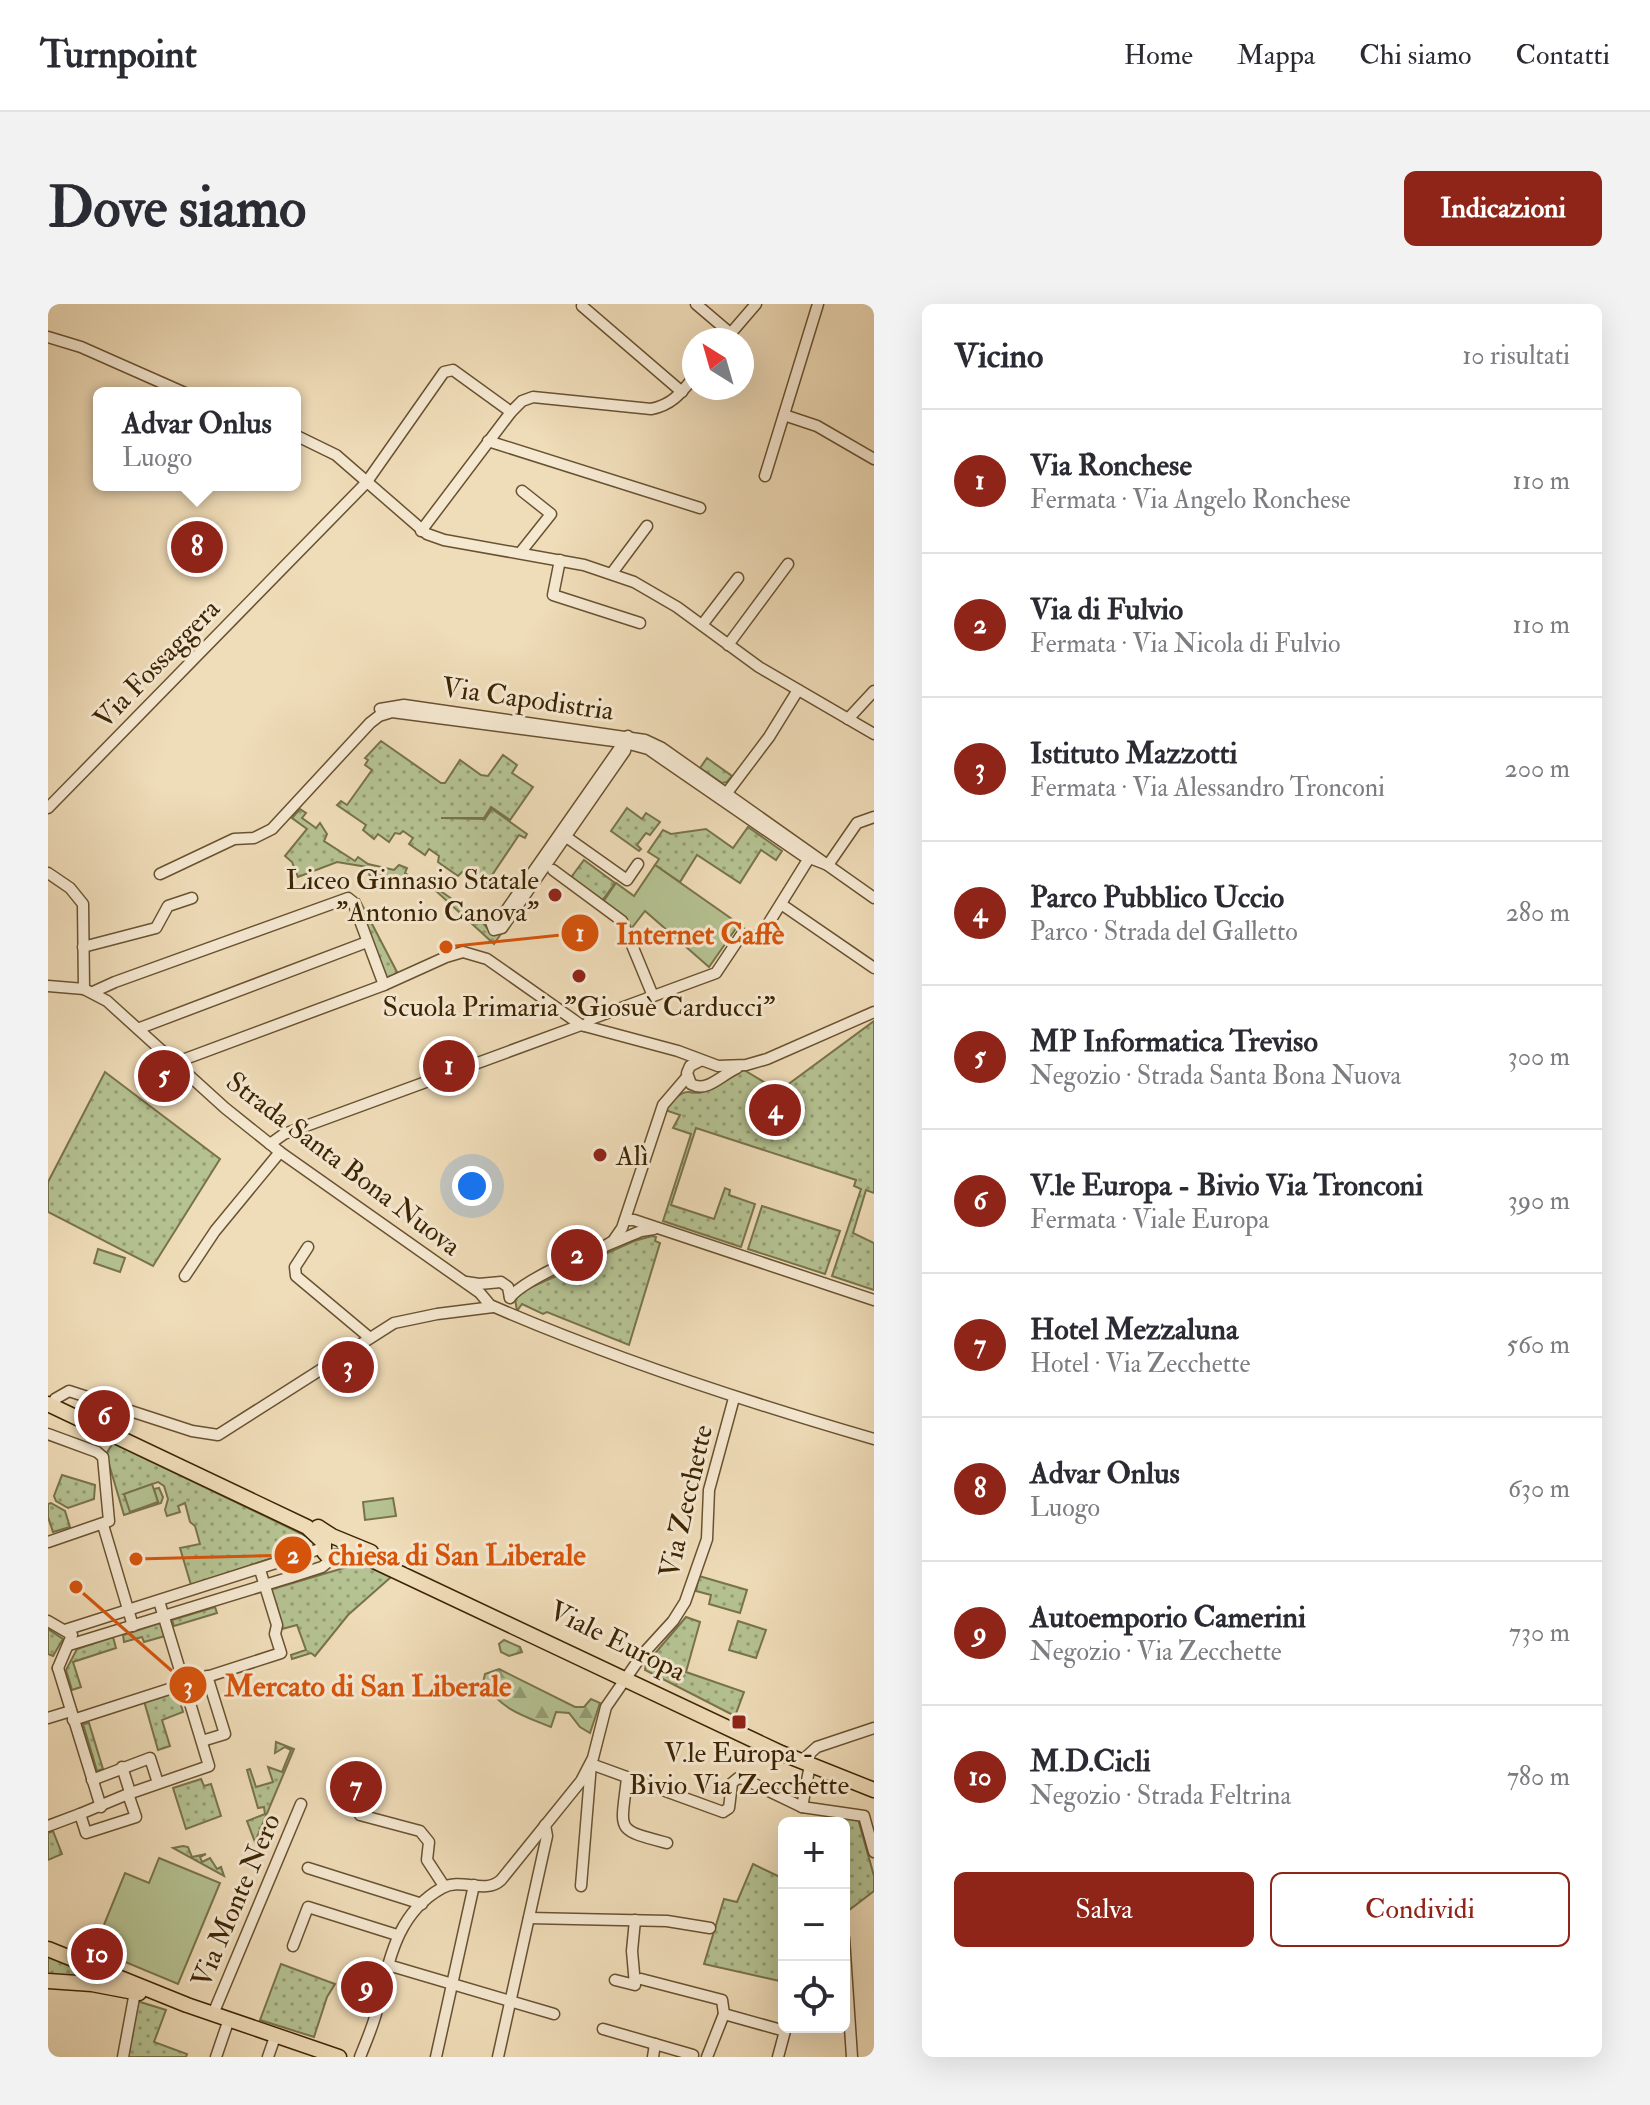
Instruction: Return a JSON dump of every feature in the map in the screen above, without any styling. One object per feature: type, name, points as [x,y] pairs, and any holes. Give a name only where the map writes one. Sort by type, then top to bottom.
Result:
[{"type":"main road","name":"Viale Europa","points":[[50,1400],[307,1527],[333,1547],[372,1560],[874,1790]]},
{"type":"main road","name":"Viale Europa","points":[[809,1761],[874,1782]]},
{"type":"main road","points":[[48,1949],[187,2005],[331,2056]]},
{"type":"main road","points":[[48,1981],[92,1984],[187,2005]]},
{"type":"street","points":[[696,304],[719,328]]},
{"type":"street","points":[[736,328],[756,304]]},
{"type":"street","points":[[765,476],[818,304]]},
{"type":"street","points":[[421,531],[522,401],[533,397],[651,409],[663,407],[682,392],[582,306]]},
{"type":"street","points":[[48,337],[81,347],[171,387]]},
{"type":"street","name":"Via Fossaggera","points":[[48,808],[366,483],[444,372],[453,370],[511,412]]},
{"type":"street","points":[[784,415],[817,426],[874,459]]},
{"type":"street","points":[[301,438],[336,455],[421,531],[444,540],[560,560],[612,573],[653,592],[798,690],[874,734]]},
{"type":"street","points":[[488,441],[700,508]]},
{"type":"street","points":[[520,553],[551,514],[522,491]]},
{"type":"street","points":[[612,573],[647,526]]},
{"type":"street","points":[[560,560],[553,595],[640,623]]},
{"type":"street","points":[[728,645],[788,564]]},
{"type":"street","points":[[702,625],[738,578]]},
{"type":"street","points":[[725,796],[769,737],[798,690]]},
{"type":"street","points":[[848,719],[874,691]]},
{"type":"street","name":"Via Capodistria","points":[[257,837],[366,719],[387,706],[404,705],[626,740],[659,755],[725,796]]},
{"type":"street","name":"Via Capodistria","points":[[160,874],[234,839],[257,837],[272,829],[370,723],[386,713],[400,712],[601,740],[645,740],[662,748],[725,796],[874,898]]},
{"type":"street","points":[[601,740],[616,758]]},
{"type":"street","points":[[563,834],[502,928],[494,930],[491,922],[505,912],[563,834],[626,740]]},
{"type":"street","points":[[616,758],[642,747]]},
{"type":"street","points":[[828,865],[857,823],[874,817]]},
{"type":"street","points":[[563,834],[627,880],[638,864]]},
{"type":"street","points":[[270,1144],[284,1134],[716,973],[742,934],[760,937],[810,856]]},
{"type":"street","points":[[553,870],[622,921],[653,996]]},
{"type":"street","points":[[48,873],[70,888],[81,901],[88,991]]},
{"type":"street","points":[[83,947],[156,928],[168,906],[192,898]]},
{"type":"street","points":[[48,986],[88,991],[345,898],[353,902],[384,985]]},
{"type":"street","points":[[781,904],[874,968]]},
{"type":"street","points":[[140,1028],[367,942]]},
{"type":"street","points":[[177,1062],[384,985],[453,954],[470,953],[487,959],[583,1025],[671,1049],[705,1062],[727,1067],[746,1065]]},
{"type":"street","name":"Strada Santa Bona Nuova","points":[[88,991],[140,1028],[225,1108],[280,1152],[490,1303]]},
{"type":"street","points":[[673,1093],[706,1087],[746,1065],[777,1055],[874,1012]]},
{"type":"street","points":[[598,1029],[608,1014]]},
{"type":"street","points":[[671,1049],[682,1057],[691,1084],[698,1088]]},
{"type":"street","points":[[602,1248],[616,1238],[625,1221],[661,1110],[693,1063],[705,1062]]},
{"type":"street","points":[[705,1062],[714,1073],[712,1081]]},
{"type":"street","points":[[185,1276],[215,1231],[280,1152]]},
{"type":"street","points":[[629,1208],[641,1227]]},
{"type":"street","points":[[625,1221],[874,1300]]},
{"type":"street","points":[[50,1400],[69,1391],[192,1431],[218,1435],[402,1320],[473,1308],[510,1298],[523,1286],[641,1227]]},
{"type":"street","points":[[308,1247],[295,1267],[296,1276],[370,1338]]},
{"type":"street","points":[[457,1278],[474,1284],[524,1283],[538,1278]]},
{"type":"street","points":[[497,1282],[508,1287],[513,1311],[523,1318]]},
{"type":"street","points":[[490,1303],[487,1287],[497,1282]]},
{"type":"street","points":[[490,1303],[645,1368],[874,1439]]},
{"type":"street","name":"Via Zecchette","points":[[444,1886],[493,1886],[499,1882],[581,1781],[591,1764],[603,1714],[626,1677],[680,1612],[689,1592],[707,1539],[709,1490],[734,1398]]},
{"type":"street","points":[[48,1434],[103,1457],[109,1521],[48,1542]]},
{"type":"street","points":[[103,1525],[133,1626]]},
{"type":"street","points":[[65,1630],[333,1547]]},
{"type":"street","points":[[69,1645],[322,1567],[333,1547]]},
{"type":"street","points":[[48,1718],[72,1716],[281,1653],[275,1634],[277,1625],[260,1570]]},
{"type":"street","points":[[48,1826],[101,1807],[129,1793],[209,1766],[159,1601]]},
{"type":"street","points":[[48,1621],[72,1635],[69,1645],[53,1665],[101,1807]]},
{"type":"street","points":[[202,1741],[225,1734],[207,1676]]},
{"type":"street","points":[[802,1807],[809,1761],[821,1745],[874,1728]]},
{"type":"street","points":[[92,1780],[150,1758],[158,1783]]},
{"type":"street","points":[[581,1886],[591,1764],[723,1812],[729,1808],[732,1783],[742,1778],[802,1807],[864,1816],[874,1852]]},
{"type":"street","points":[[80,1814],[86,1833],[136,1817],[122,1767]]},
{"type":"street","points":[[627,1778],[623,1817],[625,1828],[631,1833],[667,1843]]},
{"type":"street","points":[[337,1789],[364,1799],[360,1815],[420,1831],[429,1842],[428,1864],[444,1886],[422,1904],[397,1935],[377,2013],[360,2057]]},
{"type":"street","name":"Via Monte Nero","points":[[213,2014],[301,1804]]},
{"type":"street","points":[[498,2057],[547,1836],[545,1825]]},
{"type":"street","points":[[308,1868],[422,1904]]},
{"type":"street","points":[[436,2057],[474,1885]]},
{"type":"street","points":[[293,1946],[308,1907],[397,1935]]},
{"type":"street","points":[[529,1918],[667,1921],[710,1928]]},
{"type":"street","points":[[615,1980],[635,1985],[632,1951],[635,1920]]},
{"type":"street","points":[[846,1961],[852,2057]]},
{"type":"street","points":[[388,1965],[554,2014]]},
{"type":"street","points":[[603,2029],[699,2056],[724,2014],[723,2002],[641,1979]]},
{"type":"street","points":[[123,2057],[135,1992]]},
{"type":"street","points":[[724,2014],[778,2027]]},
{"type":"street","points":[[216,2057],[229,2019]]},
{"type":"street","points":[[778,2057],[784,2033]]},
{"type":"street","points":[[268,2057],[276,2034]]},
{"type":"street","points":[[653,2057],[655,2044]]},
{"type":"green space","points":[[381,741],[441,783],[445,783],[460,760],[481,775],[488,776],[503,755],[517,765],[512,773],[533,787],[510,820],[491,807],[484,818],[441,818],[485,819],[492,809],[527,834],[525,838],[519,835],[484,887],[462,872],[458,876],[438,862],[439,856],[429,849],[425,855],[409,844],[413,838],[403,831],[395,833],[389,842],[378,834],[374,839],[363,830],[366,825],[337,805],[341,801],[347,805],[372,770],[365,765],[368,760],[365,758]]},
{"type":"green space","points":[[707,758],[732,776],[727,782],[722,783],[700,768]]},
{"type":"green space","points":[[627,808],[642,819],[646,813],[660,822],[637,845],[641,849],[639,851],[611,831]]},
{"type":"green space","points":[[300,809],[306,813],[302,818],[316,828],[320,823],[327,834],[324,841],[355,861],[358,857],[368,864],[394,870],[399,865],[407,868],[405,873],[416,880],[419,876],[465,908],[463,913],[475,923],[479,918],[492,934],[505,928],[494,944],[435,890],[404,878],[374,889],[367,867],[337,862],[298,877],[292,862],[285,856],[307,829],[292,818]]},
{"type":"green space","points":[[748,827],[782,851],[776,860],[761,850],[740,883],[697,855],[680,882],[655,865],[659,859],[648,852],[663,830],[671,834],[706,829],[733,848]]},
{"type":"green space","points":[[584,860],[615,883],[602,901],[572,879]]},
{"type":"green space","points":[[655,865],[739,924],[709,967],[645,911],[631,929],[603,902],[616,883],[634,896]]},
{"type":"green space","points":[[359,899],[398,974],[385,978],[355,901]]},
{"type":"green space","points":[[874,1021],[874,1193],[866,1190],[853,1233],[874,1243],[874,1290],[832,1276],[861,1189],[854,1186],[856,1180],[696,1128],[671,1205],[714,1219],[725,1188],[730,1190],[729,1195],[755,1204],[741,1247],[663,1221],[691,1134],[673,1128],[680,1115],[665,1110],[673,1100],[685,1092],[703,1092],[744,1070],[779,1091]]},
{"type":"green space","points":[[105,1072],[220,1159],[153,1266],[48,1212],[48,1182]]},
{"type":"green space","points":[[762,1206],[840,1231],[825,1274],[748,1249]]},
{"type":"green space","points":[[652,1236],[660,1243],[629,1345],[522,1304],[517,1311],[515,1299],[525,1290],[634,1241]]},
{"type":"green space","points":[[98,1249],[125,1258],[120,1272],[94,1263]]},
{"type":"green space","points":[[113,1443],[302,1534],[309,1539],[309,1546],[191,1585],[180,1548],[200,1544],[185,1503],[178,1506],[180,1512],[167,1516],[168,1499],[164,1486],[158,1482],[124,1494],[158,1503],[154,1489],[159,1488],[163,1497],[161,1503],[124,1515],[106,1454]]},
{"type":"green space","points":[[62,1475],[95,1485],[94,1499],[68,1508],[56,1501],[54,1496]]},
{"type":"green space","points":[[152,1484],[158,1502],[130,1512],[124,1494]]},
{"type":"green space","points":[[393,1498],[396,1516],[365,1520],[363,1502]]},
{"type":"green space","points":[[48,1504],[65,1511],[70,1527],[53,1532],[48,1517]]},
{"type":"green space","points":[[354,1565],[367,1566],[391,1577],[348,1615],[315,1656],[311,1653],[292,1659],[291,1655],[306,1650],[297,1625],[282,1629],[269,1590]]},
{"type":"green space","points":[[699,1576],[747,1590],[740,1613],[709,1604],[711,1595],[696,1591]]},
{"type":"green space","points":[[215,1607],[217,1613],[174,1626],[172,1620]]},
{"type":"green space","points":[[686,1617],[700,1622],[686,1672],[744,1692],[735,1716],[645,1670],[646,1664]]},
{"type":"green space","points":[[738,1621],[766,1630],[756,1658],[729,1650]]},
{"type":"green space","points":[[160,1623],[165,1636],[144,1642],[142,1637],[124,1642],[123,1635]]},
{"type":"green space","points":[[48,1629],[63,1639],[53,1656],[48,1654]]},
{"type":"green space","points":[[113,1637],[116,1648],[73,1662],[81,1687],[72,1690],[66,1670],[77,1649]]},
{"type":"green space","points":[[504,1640],[520,1647],[522,1652],[509,1656],[501,1652],[499,1644]]},
{"type":"green space","points":[[499,1669],[575,1707],[584,1707],[591,1699],[600,1703],[590,1733],[580,1727],[569,1713],[556,1712],[551,1727],[505,1706],[483,1683],[485,1674]]},
{"type":"green space","points":[[177,1692],[183,1712],[162,1720],[170,1746],[158,1750],[144,1701]]},
{"type":"green space","points":[[89,1723],[103,1769],[97,1771],[83,1724]]},
{"type":"green space","points":[[276,1742],[294,1749],[255,1842],[247,1821],[265,1814],[264,1807],[258,1808],[247,1770],[250,1769],[256,1787],[273,1782],[268,1767],[282,1772],[291,1750],[285,1747],[275,1753]]},
{"type":"green space","points":[[201,1779],[204,1786],[211,1784],[221,1816],[186,1829],[173,1788]]},
{"type":"green space","points":[[850,1819],[858,1819],[874,1876],[874,1891],[850,1909]]},
{"type":"green space","points":[[53,1831],[62,1854],[48,1860],[48,1833]]},
{"type":"green space","points":[[188,1847],[192,1857],[206,1854],[200,1857],[202,1862],[210,1858],[217,1869],[221,1867],[224,1876],[173,1848]]},
{"type":"green space","points":[[159,1858],[220,1883],[178,1984],[118,1959],[122,1947],[99,1937],[125,1873],[149,1883]]},
{"type":"green space","points":[[753,1864],[778,1876],[778,1981],[704,1964],[724,1899],[737,1902]]},
{"type":"green space","points":[[48,1955],[97,1980],[48,1979]]},
{"type":"green space","points":[[281,1964],[335,1984],[327,1997],[314,2037],[260,2020]]},
{"type":"green space","points":[[137,2001],[166,2010],[154,2042],[187,2054],[186,2057],[126,2057]]},
{"type":"place","name":"Advar Onlus","points":[[197,547]]},
{"type":"place","name":"Liceo Ginnasio Statale \"Antonio Canova\"","points":[[555,895]]},
{"type":"place","name":"Internet Caffè","points":[[446,947]]},
{"type":"place","name":"Scuola Primaria \"Giosuè Carducci\"","points":[[579,976]]},
{"type":"place","name":"Via Ronchese","points":[[449,1066]]},
{"type":"place","name":"MP Informatica Treviso","points":[[164,1076]]},
{"type":"place","name":"Parco Pubblico Uccio","points":[[775,1110]]},
{"type":"place","name":"Alì","points":[[600,1155]]},
{"type":"place","name":"Via di Fulvio","points":[[577,1255]]},
{"type":"place","name":"Istituto Mazzotti","points":[[348,1367]]},
{"type":"place","name":"V.le Europa - Bivio Via Tronconi","points":[[104,1416]]},
{"type":"place","name":"chiesa di San Liberale","points":[[136,1559]]},
{"type":"place","name":"Mercato di San Liberale","points":[[76,1587]]},
{"type":"place","name":"V.le Europa - Bivio Via Zecchette","points":[[739,1722]]},
{"type":"place","name":"Hotel Mezzaluna","points":[[356,1787]]},
{"type":"place","name":"M.D.Cicli","points":[[97,1954]]},
{"type":"place","name":"Autoemporio Camerini","points":[[367,1987]]}]
